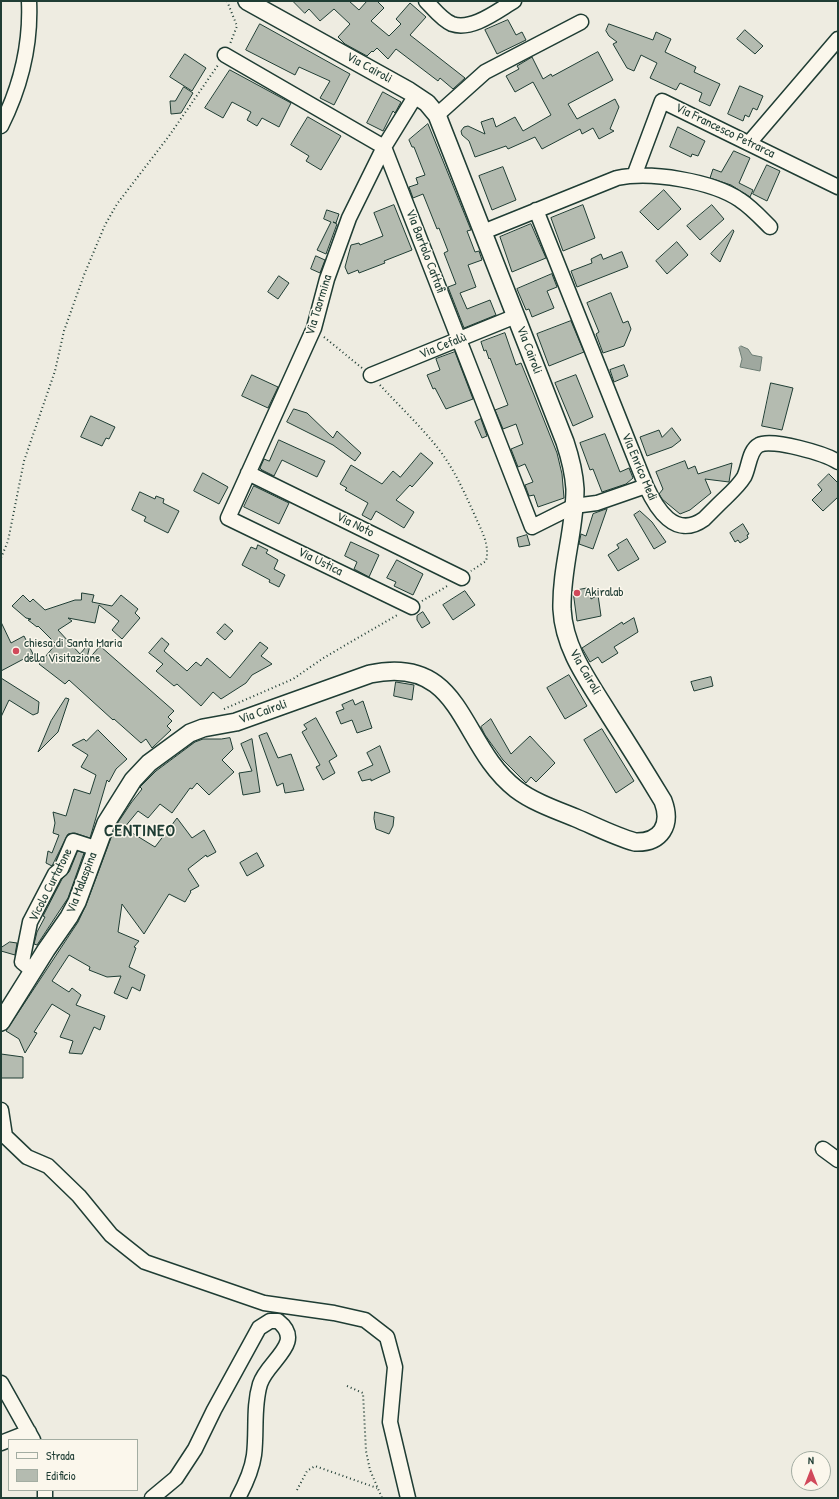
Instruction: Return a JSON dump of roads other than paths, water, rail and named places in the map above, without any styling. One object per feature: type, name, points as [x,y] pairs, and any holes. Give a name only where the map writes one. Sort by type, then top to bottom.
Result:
[{"type":"street","points":[[1,126],[21,74],[27,42],[30,1]]},
{"type":"street","name":"Via Cairoli","points":[[149,763],[180,738],[196,730],[236,722],[370,674],[391,670],[403,671],[423,676],[443,688],[454,702],[485,756],[516,789],[542,804],[635,842],[651,840],[659,835],[666,821],[666,810],[663,801],[584,672],[572,650],[566,634],[562,610],[563,576],[574,506],[574,474],[569,454],[437,115],[427,103],[416,95],[247,1]]},
{"type":"street","points":[[426,1],[447,21],[452,24],[465,25],[478,21],[514,1]]},
{"type":"street","points":[[437,115],[485,72],[581,22]]},
{"type":"street","points":[[749,143],[838,39]]},
{"type":"street","points":[[225,55],[384,148]]},
{"type":"street","name":"Via Taormina","points":[[228,518],[314,328],[340,240],[384,148],[416,95]]},
{"type":"street","name":"Via Francesco Petrarca","points":[[634,176],[662,101],[838,187]]},
{"type":"street","name":"Via Bartolo Cattafi","points":[[384,148],[532,527],[574,506]]},
{"type":"street","points":[[483,232],[617,178],[634,176],[667,178],[715,187],[741,200],[770,227]]},
{"type":"street","name":"Via Enrico Medi","points":[[536,210],[646,486],[654,504],[664,517],[680,525],[697,523],[704,518],[737,487],[748,469],[754,450],[760,444],[767,443],[812,451],[825,455],[838,462]]},
{"type":"street","name":"Via Cefalù","points":[[371,375],[516,316]]},
{"type":"street","name":"Via Noto","points":[[248,473],[462,578]]},
{"type":"street","points":[[574,506],[597,503],[646,486]]},
{"type":"street","name":"Via Ustica","points":[[228,518],[412,607]]},
{"type":"street","name":"Via Malaspina","points":[[1,1022],[69,917],[76,902],[95,848],[115,806],[133,780],[149,763]]},
{"type":"street","name":"Vicolo Curtatone","points":[[33,971],[22,962],[30,922],[54,874],[61,869],[73,841],[95,848]]},
{"type":"street","points":[[1,1110],[5,1136],[27,1157],[48,1166],[79,1196],[111,1235],[145,1262],[264,1303],[334,1313],[365,1320],[387,1337],[395,1367],[390,1422],[408,1498]]},
{"type":"street","points":[[823,1148],[838,1160]]},
{"type":"street","points":[[152,1498],[176,1478],[195,1449],[229,1382],[259,1328],[270,1321],[278,1320],[288,1331],[288,1345],[266,1370],[260,1385],[256,1413],[254,1456],[238,1498]]},
{"type":"street","points":[[1,1383],[31,1436],[18,1439]]},
{"type":"place","name":"Akiralab","points":[[577,593]]},
{"type":"place","name":"chiesa di Santa Maria della Visitazione","points":[[16,651]]},
{"type":"district","name":"CENTINEO","points":[[140,831]]}]
